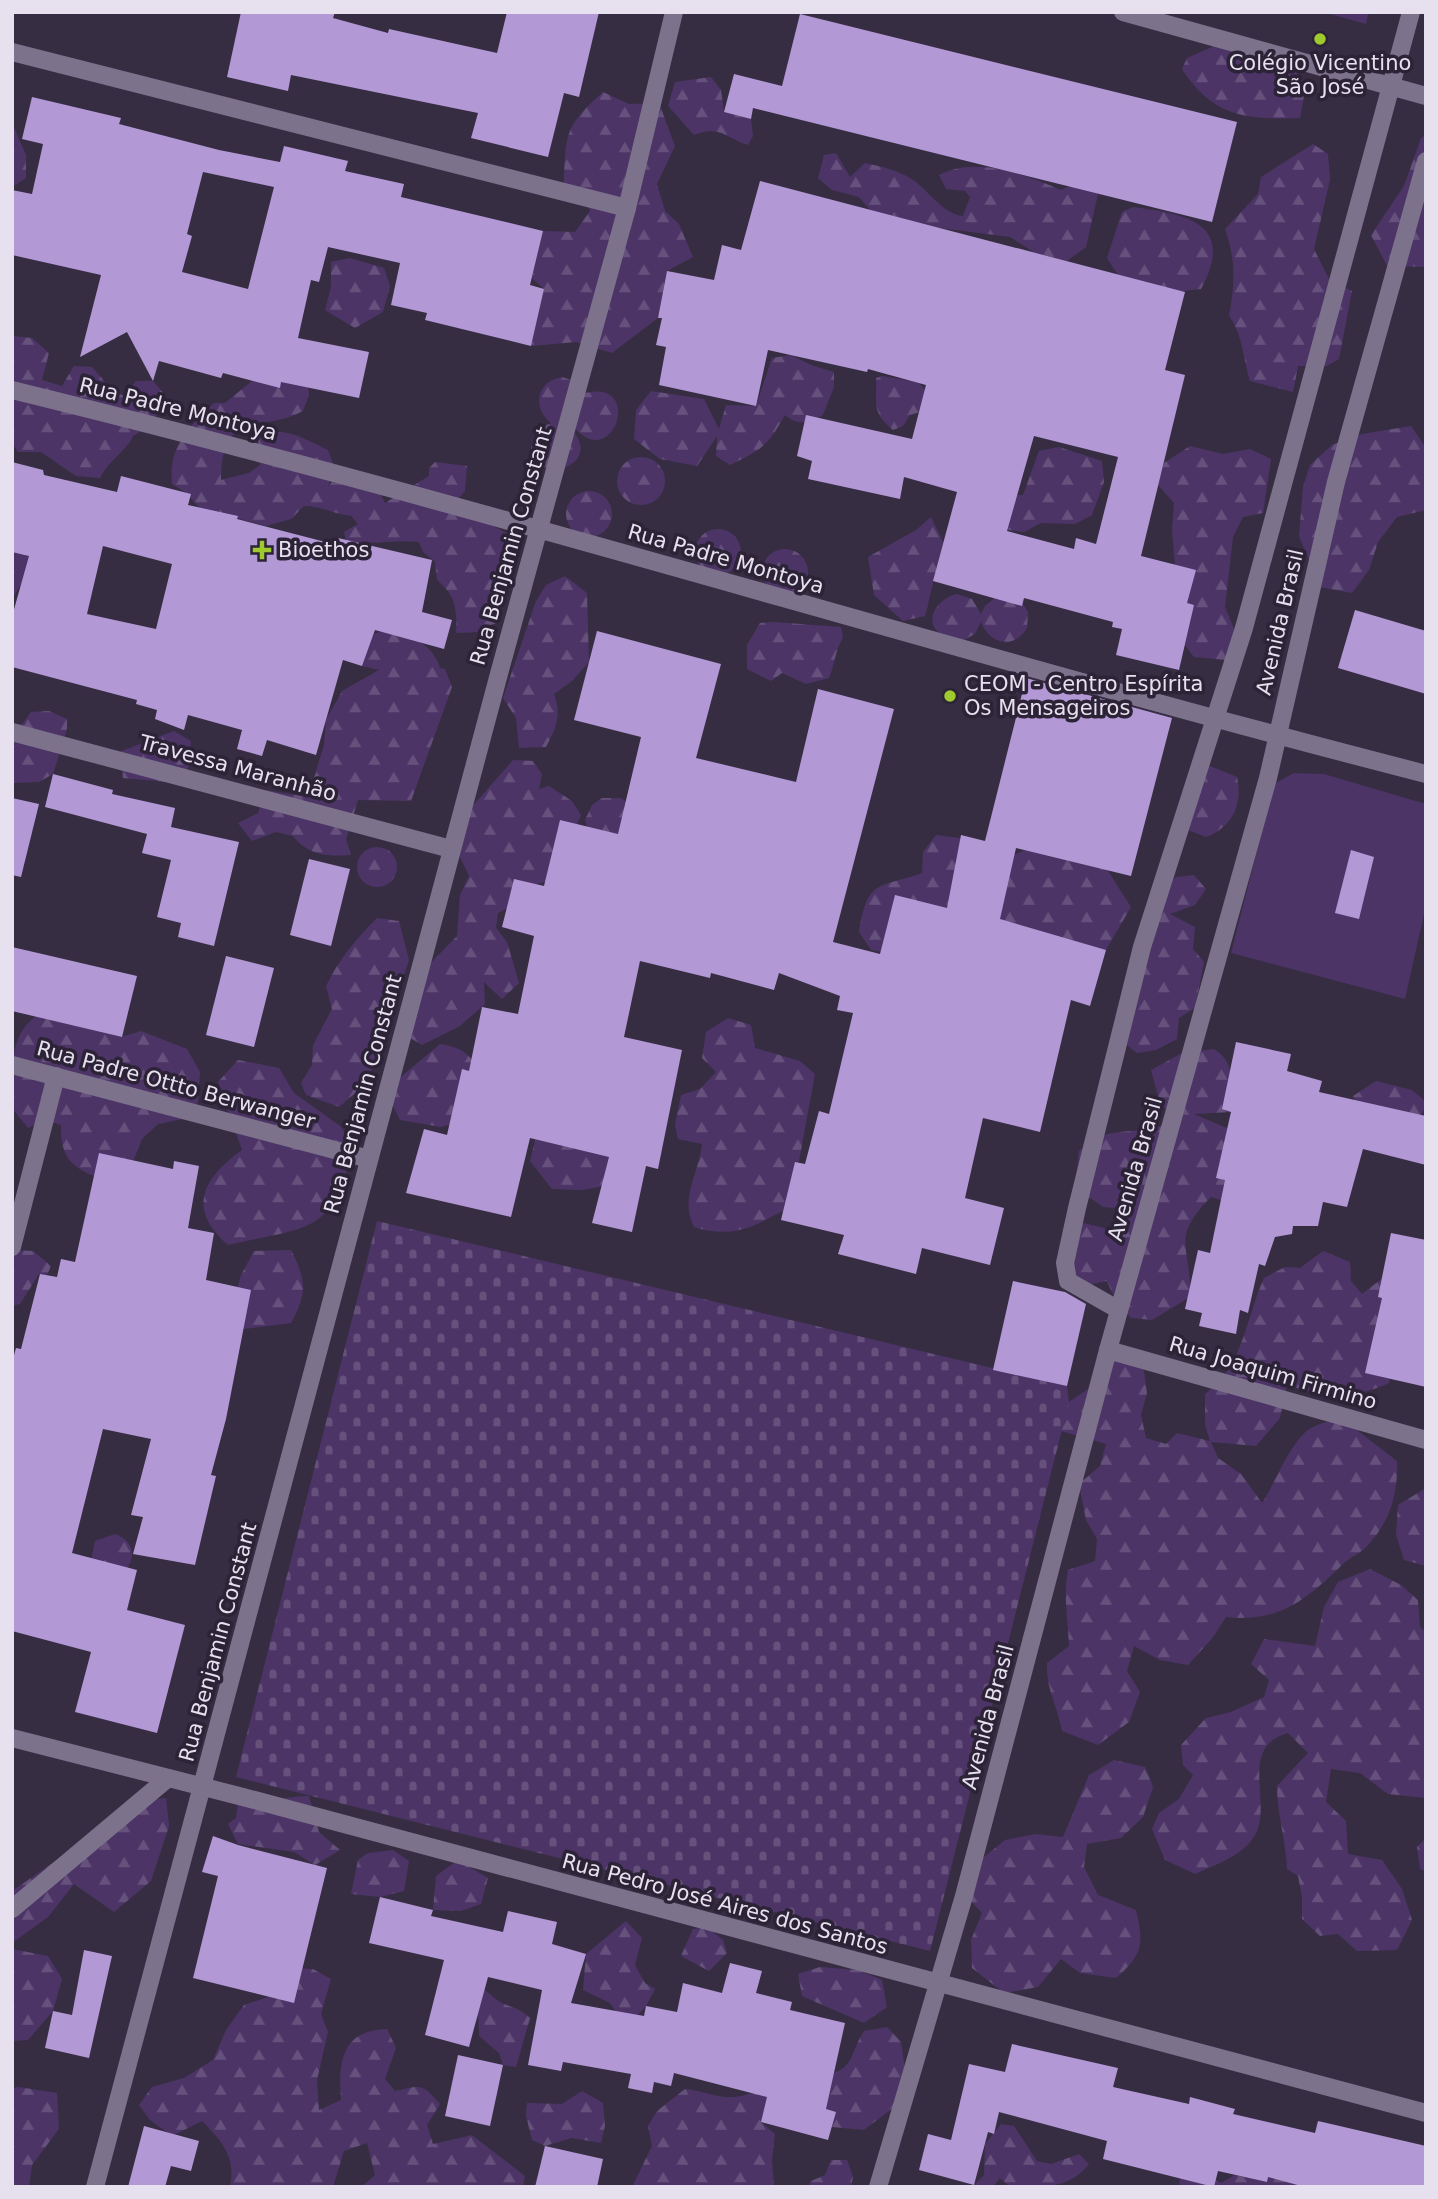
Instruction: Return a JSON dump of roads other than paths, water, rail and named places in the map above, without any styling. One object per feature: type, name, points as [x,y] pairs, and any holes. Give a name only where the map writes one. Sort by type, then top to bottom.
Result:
[{"type":"street","name":"Rua Benjamin Constant","points":[[95,2187],[451,849],[627,208],[674,12]]},
{"type":"street","points":[[1124,12],[1426,96]]},
{"type":"street","name":"Avenida Brasil","points":[[1119,1310],[1072,1285],[1068,1281],[1065,1263],[1142,947],[1244,628],[1411,12]]},
{"type":"street","points":[[12,52],[627,208]]},
{"type":"street","name":"Avenida Brasil","points":[[878,2187],[939,1984],[1108,1350],[1268,778],[1336,482],[1426,161]]},
{"type":"street","name":"Rua Padre Montoya","points":[[12,390],[194,435],[540,528],[774,597],[1215,716],[1276,736],[1426,774]]},
{"type":"street","name":"Travessa Maranhão","points":[[12,732],[451,849]]},
{"type":"street","name":"Rua Padre Ottto Berwanger","points":[[12,1065],[369,1159]]},
{"type":"street","points":[[12,1247],[56,1076]]},
{"type":"street","name":"Rua Joaquim Firmino","points":[[1108,1350],[1426,1440]]},
{"type":"street","name":"Rua Pedro José Aires dos Santos","points":[[12,1738],[202,1786],[1426,2113]]},
{"type":"street","points":[[12,1909],[168,1778]]},
{"type":"place","name":"Colégio Vicentino São José","points":[[1320,39]]},
{"type":"place","name":"Bioethos","points":[[262,550]]},
{"type":"place","name":"CEOM - Centro Espírita Os Mensageiros","points":[[950,696]]}]
